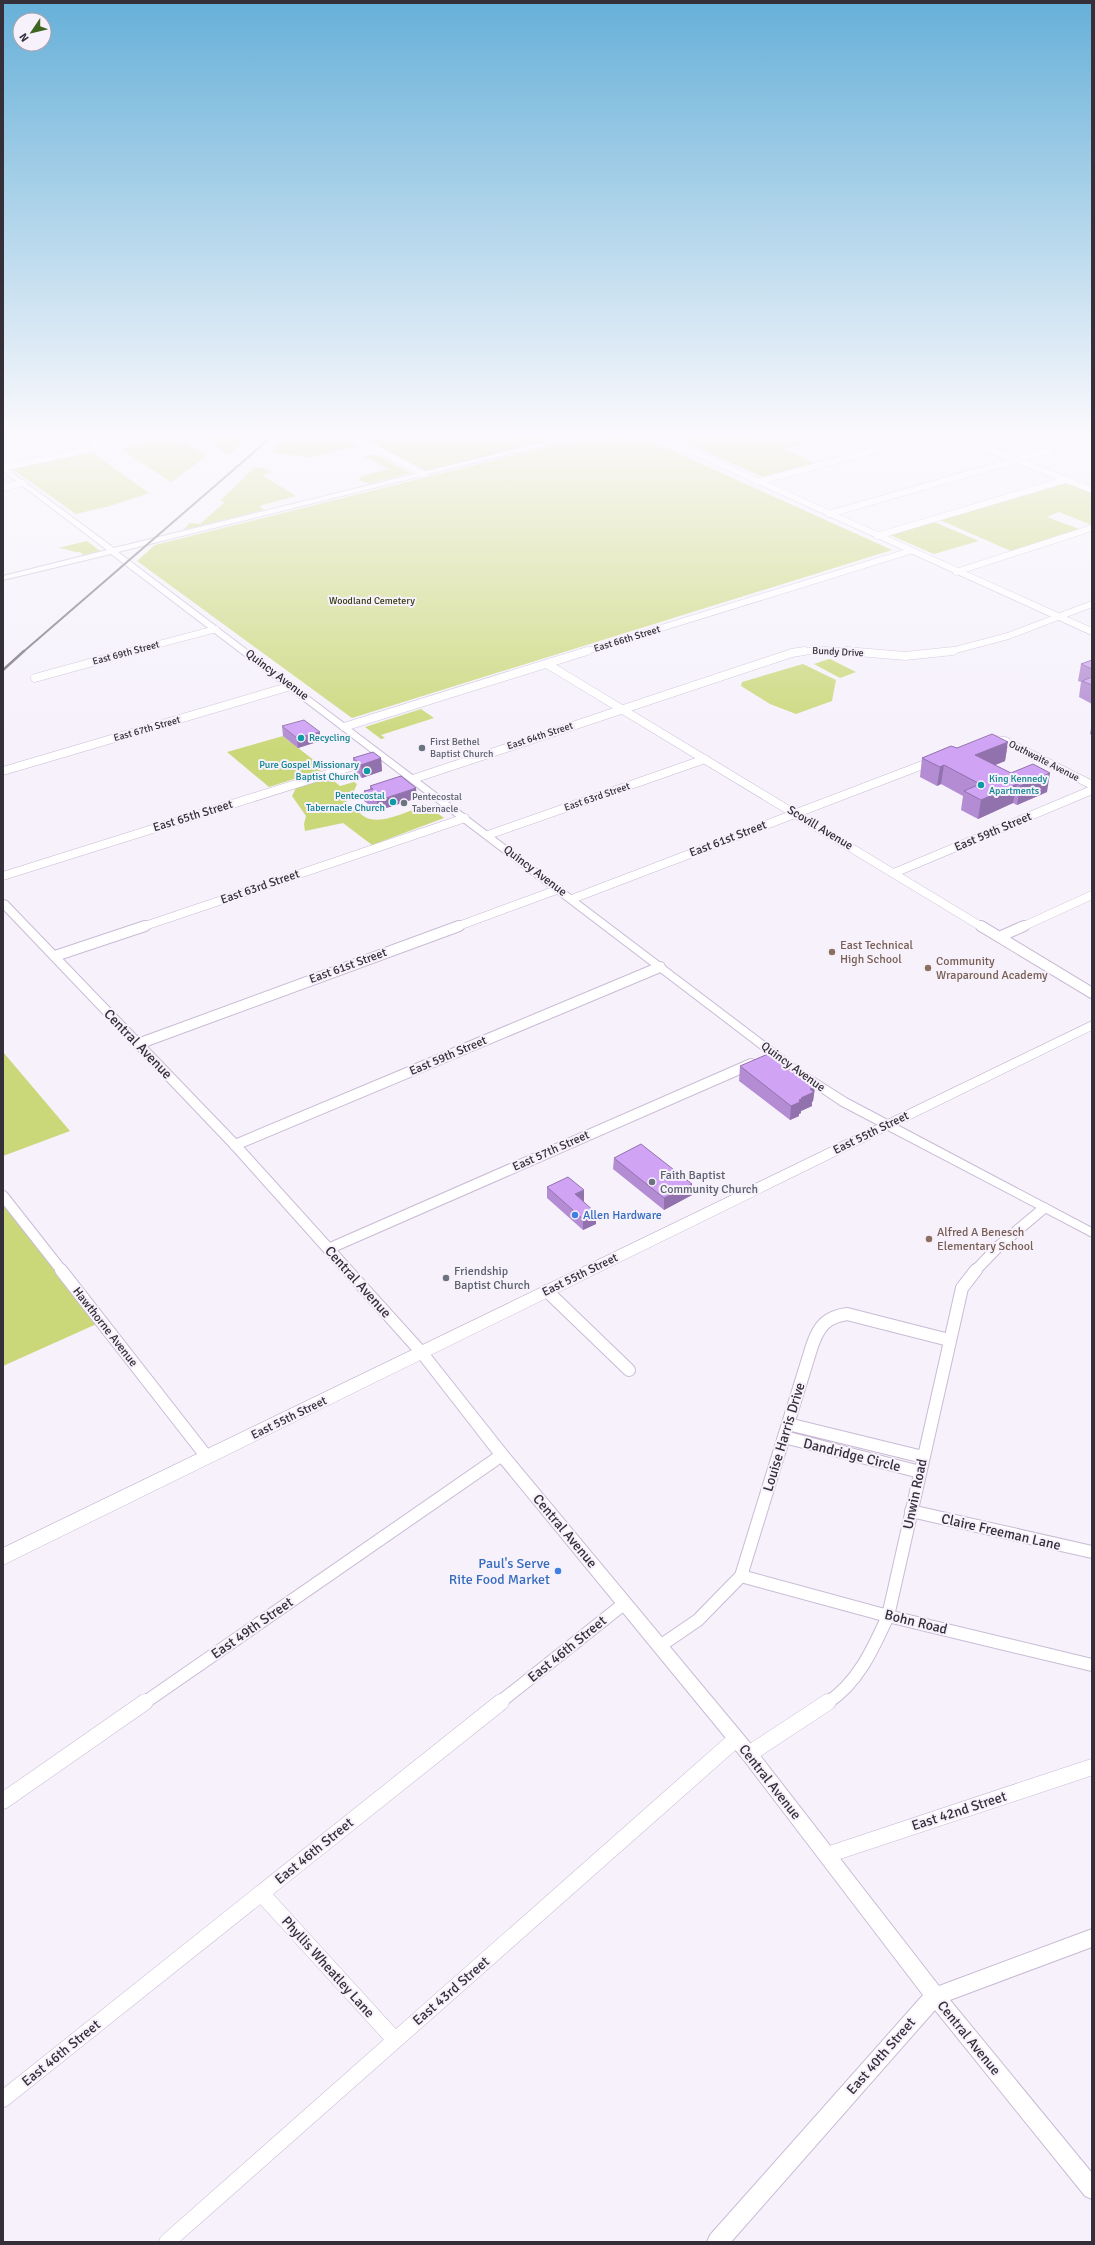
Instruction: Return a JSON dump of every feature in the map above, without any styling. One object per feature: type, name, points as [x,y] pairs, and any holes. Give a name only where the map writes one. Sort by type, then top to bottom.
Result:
[{"type":"main road","points":[[880,538],[1092,632]]},
{"type":"main road","name":"East 55th Street","points":[[3,1557],[1092,1025]]},
{"type":"street","name":"Quincy Avenue","points":[[95,538],[819,1087],[1092,1233]]},
{"type":"street","points":[[3,578],[166,538]]},
{"type":"street","points":[[956,572],[1062,538]]},
{"type":"street","name":"East 66th Street","points":[[344,727],[910,551]]},
{"type":"street","points":[[1057,617],[1092,604]]},
{"type":"street","name":"Bundy Drive","points":[[622,709],[792,653],[811,650],[905,656],[945,653],[1057,617]]},
{"type":"street","name":"East 69th Street","points":[[36,678],[216,629]]},
{"type":"street","name":"Scovill Avenue","points":[[547,664],[1092,993]]},
{"type":"street","name":"East 67th Street","points":[[3,771],[291,686]]},
{"type":"street","name":"East 64th Street","points":[[413,779],[622,709]]},
{"type":"street","name":"Outhwaite Avenue","points":[[986,741],[996,739],[1005,741],[1092,785]]},
{"type":"street","name":"East 65th Street","points":[[3,876],[384,756]]},
{"type":"street","name":"East 61st Street","points":[[572,899],[944,757]]},
{"type":"street","name":"East 63rd Street","points":[[488,835],[706,759]]},
{"type":"street","name":"East 59th Street","points":[[894,873],[1092,790]]},
{"type":"street","name":"East 63rd Street","points":[[55,956],[465,818]]},
{"type":"street","name":"East 61st Street","points":[[138,1044],[559,889]]},
{"type":"street","points":[[999,937],[1092,895]]},
{"type":"street","name":"Central Avenue","points":[[3,903],[235,1144],[422,1352],[502,1455],[749,1754],[934,1996],[1092,2189]]},
{"type":"street","name":"East 59th Street","points":[[235,1144],[660,967]]},
{"type":"street","name":"East 57th Street","points":[[328,1249],[774,1054]]},
{"type":"street","name":"Hawthorne Avenue","points":[[3,1196],[207,1458]]},
{"type":"street","name":"Unwin Road","points":[[749,1754],[841,1694],[868,1660],[888,1616],[949,1340],[962,1288],[976,1267],[995,1247],[1044,1208]]},
{"type":"street","points":[[547,1291],[629,1370]]},
{"type":"street","name":"Louise Harris Drive","points":[[660,1646],[698,1620],[741,1576],[818,1327],[832,1317],[847,1314],[949,1340]]},
{"type":"street","name":"Dandridge Circle","points":[[788,1424],[923,1457]]},
{"type":"street","name":"Dandridge Circle","points":[[784,1437],[920,1472]]},
{"type":"street","name":"East 49th Street","points":[[3,1801],[502,1455]]},
{"type":"street","name":"Claire Freeman Lane","points":[[911,1511],[1092,1552]]},
{"type":"street","name":"Bohn Road","points":[[741,1576],[888,1616],[1092,1665]]},
{"type":"street","name":"East 46th Street","points":[[3,2099],[625,1603]]},
{"type":"street","name":"East 43rd Street","points":[[167,2242],[736,1739]]},
{"type":"street","name":"East 42nd Street","points":[[827,1855],[1092,1767]]},
{"type":"street","name":"Phyllis Wheatley Lane","points":[[261,1893],[395,2040]]},
{"type":"street","name":"East 40th Street","points":[[717,2242],[934,1996],[1092,1938]]},
{"type":"green space","name":"Woodland Cemetery","points":[[184,538],[865,538],[892,550],[352,718],[137,561],[155,545]]},
{"type":"green space","points":[[896,538],[971,538],[979,541],[934,554]]},
{"type":"green space","points":[[981,538],[1052,538],[1011,551]]},
{"type":"green space","points":[[87,541],[100,551],[83,555],[80,552],[58,548]]},
{"type":"green space","points":[[830,659],[856,672],[840,678],[814,664]]},
{"type":"green space","points":[[803,664],[836,680],[832,701],[796,714],[770,704],[741,686],[742,682]]},
{"type":"green space","points":[[421,709],[434,718],[381,735],[385,738],[381,739],[365,727]]},
{"type":"green space","points":[[283,736],[325,769],[269,787],[227,752]]},
{"type":"green space","points":[[328,776],[340,786],[354,782],[357,784],[350,800],[343,803],[351,810],[357,808],[362,815],[370,819],[379,820],[388,818],[426,805],[444,818],[372,845],[343,823],[305,831],[304,824],[306,816],[292,796],[297,786]]},
{"type":"green space","points":[[3,1052],[70,1131],[3,1156]]},
{"type":"green space","points":[[3,1196],[101,1322],[3,1366]]},
{"type":"building","points":[[1092,660],[1092,669],[1081,664]]},
{"type":"building","points":[[1092,677],[1092,685],[1082,681]]},
{"type":"building","points":[[304,720],[320,732],[297,738],[282,726]]},
{"type":"building","points":[[992,734],[1008,742],[975,755],[1011,773],[1033,764],[1050,773],[1020,786],[1017,784],[981,800],[964,791],[980,784],[944,765],[940,767],[922,758],[951,746],[957,748]]},
{"type":"building","points":[[373,752],[381,758],[361,765],[353,758]]},
{"type":"building","points":[[401,776],[416,788],[377,801],[364,791],[373,789],[370,786]]},
{"type":"building","points":[[768,1054],[815,1087],[810,1089],[814,1092],[801,1098],[802,1099],[799,1100],[800,1102],[791,1106],[740,1066]]},
{"type":"building","points":[[641,1144],[692,1184],[664,1198],[614,1158]]},
{"type":"building","points":[[568,1177],[584,1190],[575,1194],[596,1213],[583,1219],[547,1187]]},
{"type":"railway","points":[[23,652],[155,538]]},
{"type":"railway","points":[[3,670],[24,651]]},
{"type":"place","name":"Recycling","points":[[301,738]]},
{"type":"place","name":"First Bethel Baptist Church","points":[[422,748]]},
{"type":"place","name":"Pure Gospel Missionary Baptist Church","points":[[367,771]]},
{"type":"place","name":"King Kennedy Apartments","points":[[981,785]]},
{"type":"place","name":"Pentecostal Tabernacle Church","points":[[393,802]]},
{"type":"place","name":"Pentecostal Tabernacle","points":[[404,803]]},
{"type":"place","name":"East Technical High School","points":[[832,952]]},
{"type":"place","name":"Community Wraparound Academy","points":[[928,968]]},
{"type":"place","name":"Faith Baptist Community Church","points":[[652,1182]]},
{"type":"place","name":"Allen Hardware","points":[[575,1215]]},
{"type":"place","name":"Alfred A Benesch Elementary School","points":[[929,1239]]},
{"type":"place","name":"Friendship Baptist Church","points":[[446,1278]]},
{"type":"place","name":"Paul's Serve Rite Food Market","points":[[558,1571]]}]
